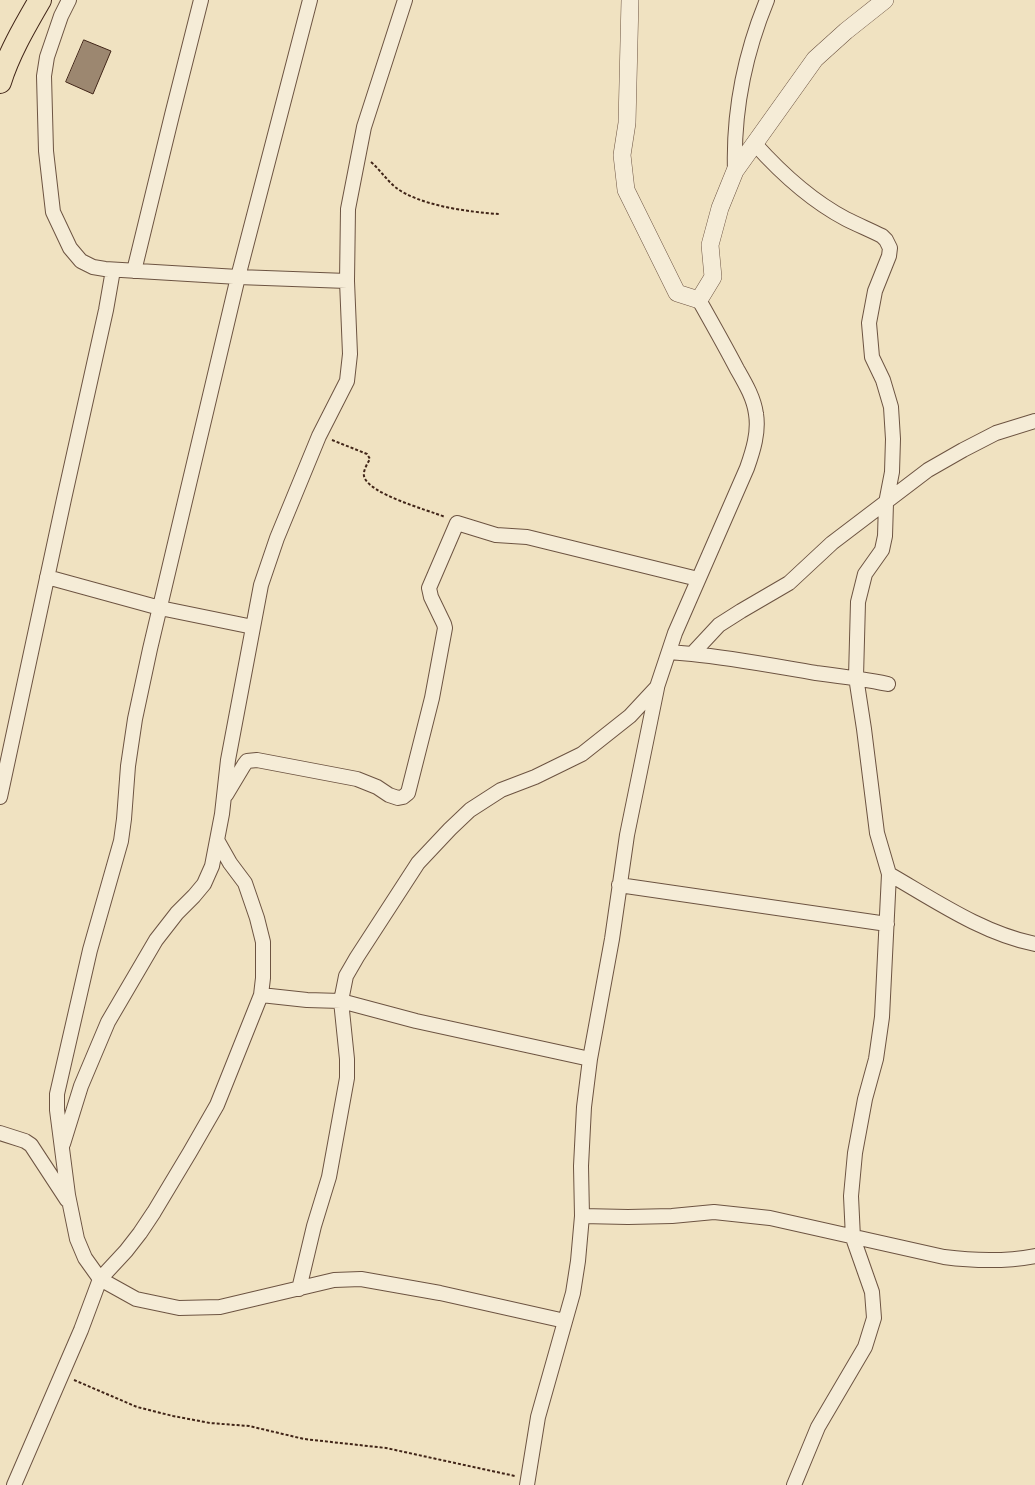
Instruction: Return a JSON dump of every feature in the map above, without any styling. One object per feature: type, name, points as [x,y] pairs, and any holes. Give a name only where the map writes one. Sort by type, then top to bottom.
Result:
[{"type":"highway","points":[[0,82],[4,69],[40,0]]},
{"type":"street","points":[[69,0],[61,16],[47,57],[44,76],[46,151],[53,212],[70,248],[81,261],[93,267],[113,270],[347,282]]},
{"type":"street","points":[[134,271],[201,0]]},
{"type":"street","points":[[310,0],[238,277],[160,608],[135,719],[128,766],[124,819],[120,841],[90,950],[57,1094],[57,1110],[70,1205],[77,1239],[85,1258],[100,1279],[136,1299],[178,1308],[220,1307],[334,1280],[361,1279],[440,1293],[565,1321]]},
{"type":"street","points":[[62,1148],[81,1086],[108,1022],[156,940],[177,913],[204,884],[212,866],[228,760],[261,585],[277,538],[319,436],[347,381],[350,367],[347,282],[348,209],[364,128],[405,0]]},
{"type":"street","points":[[527,1482],[538,1417],[575,1280],[582,1216],[581,1166],[583,1114],[590,1059],[612,939],[627,835],[657,687],[674,633],[747,468],[752,452],[756,425],[756,414],[751,396],[728,351],[699,300],[677,293],[626,190],[622,155],[627,123],[630,0]]},
{"type":"street","points":[[735,171],[734,141],[740,87],[767,0]]},
{"type":"street","points":[[699,300],[714,277],[710,245],[711,239],[720,208],[735,171],[815,59],[846,31],[885,0]]},
{"type":"street","points":[[755,144],[780,171],[805,192],[845,218],[882,236],[890,248],[889,256],[875,291],[869,323],[872,358],[883,380],[890,407],[893,439],[892,472],[886,503],[885,536],[882,550],[865,574],[858,602],[856,678],[877,833],[889,874],[882,1017],[876,1059],[865,1099],[851,1196],[853,1238],[872,1292],[874,1318],[865,1347],[818,1427],[794,1485]]},
{"type":"street","points":[[0,797],[106,310],[113,270]]},
{"type":"street","points":[[692,654],[719,625],[741,610],[789,583],[832,543],[928,470],[996,433],[1035,421]]},
{"type":"street","points":[[223,801],[244,765],[248,761],[257,760],[357,779],[377,786],[389,795],[398,798],[403,797],[408,793],[432,698],[445,628],[431,597],[429,588],[457,523],[496,535],[527,537],[698,579]]},
{"type":"street","points":[[48,577],[160,608],[253,627]]},
{"type":"street","points":[[669,652],[724,657],[888,684]]},
{"type":"street","points":[[299,1288],[314,1226],[329,1177],[347,1078],[347,1059],[341,1001],[346,976],[356,957],[418,863],[470,810],[501,790],[535,777],[582,754],[630,716],[657,687]]},
{"type":"street","points":[[14,1485],[81,1330],[100,1279],[126,1251],[140,1233],[217,1105],[261,995],[264,978],[263,942],[257,918],[245,883],[230,863],[217,840]]},
{"type":"street","points":[[889,874],[990,931],[1014,940],[1035,944]]},
{"type":"street","points":[[619,885],[887,924]]},
{"type":"street","points":[[261,995],[299,1000],[341,1001],[416,1021],[590,1059]]},
{"type":"street","points":[[0,1133],[25,1141],[31,1145],[70,1205]]},
{"type":"street","points":[[582,1216],[672,1216],[714,1212],[770,1218],[853,1238],[944,1257],[969,1260],[1012,1261],[1035,1256]]},
{"type":"path","points":[[360,152],[395,187],[408,195],[425,201],[476,212],[499,214]]},
{"type":"path","points":[[319,436],[367,454],[370,459],[364,472],[364,476],[371,486],[390,496],[435,512],[457,523]]},
{"type":"path","points":[[62,1375],[136,1407],[173,1416],[249,1426],[304,1439],[386,1448],[527,1482]]},
{"type":"building","points":[[84,40],[111,51],[93,94],[66,82]]}]
